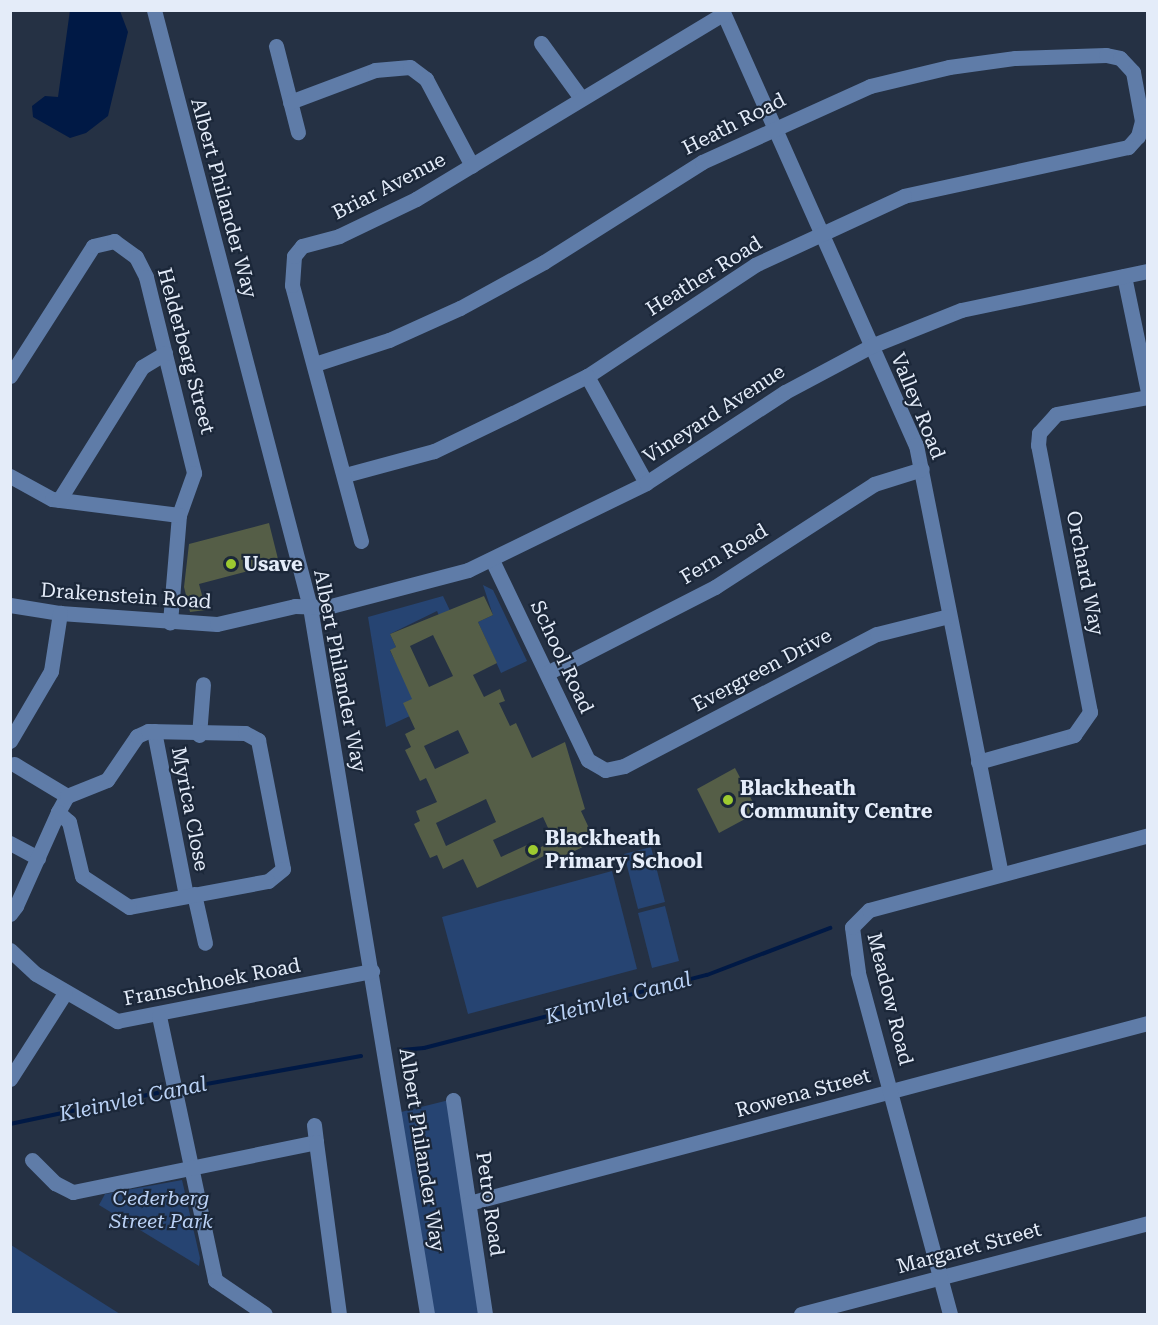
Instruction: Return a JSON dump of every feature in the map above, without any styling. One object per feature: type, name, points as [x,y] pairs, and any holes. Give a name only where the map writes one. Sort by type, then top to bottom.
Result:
[{"type":"street","name":"Albert Philander Way","points":[[154,10],[310,607],[427,1314]]},
{"type":"street","name":"Briar Avenue","points":[[361,541],[345,474],[292,285],[294,256],[312,242],[378,219],[472,166],[723,12]]},
{"type":"street","name":"Valley Road","points":[[723,12],[871,346],[922,469],[1001,873]]},
{"type":"street","points":[[541,43],[581,98]]},
{"type":"street","points":[[276,46],[298,132]]},
{"type":"street","name":"Heath Road","points":[[315,364],[389,340],[460,308],[544,262],[702,162],[773,127],[870,86],[949,67],[1015,58],[1106,55],[1120,58],[1133,72],[1142,121],[1135,142]]},
{"type":"street","points":[[290,102],[375,70],[410,67],[426,79],[472,166]]},
{"type":"street","name":"Heather Road","points":[[345,474],[434,451],[586,376],[755,265],[904,196],[1115,152],[1135,142]]},
{"type":"street","name":"Helderberg Street","points":[[10,376],[93,246],[106,240],[127,249],[142,265],[194,473],[179,515],[170,623]]},
{"type":"street","name":"Vineyard Avenue","points":[[310,607],[375,597],[492,560],[646,483],[786,392],[871,346],[961,310],[1148,271]]},
{"type":"street","points":[[1124,276],[1148,392]]},
{"type":"street","points":[[59,500],[142,367],[165,353]]},
{"type":"street","points":[[586,376],[646,483]]},
{"type":"street","name":"Orchard Way","points":[[978,762],[1074,735],[1090,712],[1038,445],[1039,433],[1056,414],[1148,397]]},
{"type":"street","name":"Fern Road","points":[[547,673],[715,586],[874,484],[922,469]]},
{"type":"street","points":[[10,476],[59,500],[179,515]]},
{"type":"street","name":"School Road","points":[[492,560],[588,760],[599,769]]},
{"type":"street","name":"Drakenstein Road","points":[[10,605],[60,614],[170,623],[217,624],[295,606],[310,607]]},
{"type":"street","points":[[10,741],[51,671],[60,614]]},
{"type":"street","name":"Evergreen Drive","points":[[599,769],[624,766],[877,634],[949,616]]},
{"type":"street","points":[[199,735],[203,684]]},
{"type":"street","points":[[10,914],[58,812],[67,796],[107,780],[137,736],[154,731],[199,735],[245,733],[258,740],[283,866],[273,879],[129,907],[95,887],[80,872],[69,822],[58,812]]},
{"type":"street","name":"Myrica Close","points":[[154,731],[190,895],[205,943]]},
{"type":"street","points":[[14,764],[67,796]]},
{"type":"street","name":"Meadow Road","points":[[950,1314],[850,939],[854,921],[868,910],[1148,835]]},
{"type":"street","points":[[10,843],[38,858]]},
{"type":"street","name":"Franschhoek Road","points":[[10,950],[65,993],[117,1021],[159,1016],[372,971]]},
{"type":"street","points":[[10,1079],[65,993]]},
{"type":"street","points":[[159,1016],[215,1280],[265,1314]]},
{"type":"street","name":"Rowena Street","points":[[469,1203],[1148,1023]]},
{"type":"street","name":"Petro Road","points":[[453,1100],[485,1314]]},
{"type":"street","points":[[314,1125],[339,1314]]},
{"type":"street","points":[[32,1160],[55,1183],[74,1192],[316,1142]]},
{"type":"street","name":"Margaret Street","points":[[801,1314],[1148,1223]]},
{"type":"green space","points":[[483,585],[493,590],[527,661],[501,673],[478,622],[493,615]]},
{"type":"green space","points":[[443,596],[455,621],[443,625],[437,611],[390,634],[396,647],[390,651],[414,696],[410,716],[386,727],[368,617]]},
{"type":"green space","points":[[651,847],[665,902],[638,909],[624,854]]},
{"type":"green space","points":[[612,871],[637,969],[468,1014],[442,917]]},
{"type":"green space","points":[[665,906],[679,961],[652,968],[638,913]]},
{"type":"green space","points":[[449,1100],[481,1314],[433,1314],[401,1112]]},
{"type":"green space","name":"Cederberg Street Park","points":[[182,1180],[200,1258],[199,1266],[99,1205],[105,1194]]},
{"type":"green space","points":[[11,1245],[120,1314],[11,1314]]},
{"type":"shaded area","points":[[70,10],[120,11],[128,32],[108,116],[86,133],[70,138],[33,117],[32,106],[45,96],[58,97]]},
{"type":"building","points":[[269,523],[279,563],[199,584],[206,610],[190,612],[184,587],[189,544]]},
{"type":"building","points":[[484,596],[493,615],[478,622],[497,663],[473,675],[484,697],[500,689],[505,701],[499,703],[510,726],[516,723],[532,758],[565,742],[585,809],[581,811],[595,841],[552,862],[548,854],[477,888],[463,859],[443,869],[437,855],[430,858],[414,824],[420,821],[416,811],[437,802],[426,778],[420,781],[405,750],[411,747],[405,734],[415,729],[403,703],[412,699],[390,650],[396,647],[390,634]],"holes":[[[433,635],[453,676],[429,687],[410,646]],[[458,730],[469,753],[435,769],[424,746]],[[486,799],[496,822],[446,846],[436,823]],[[543,817],[554,841],[530,852],[527,845],[501,857],[493,840]]]},
{"type":"building","points":[[735,768],[758,812],[719,833],[697,789]]},
{"type":"waterway","name":"Kleinvlei Canal","points":[[402,1050],[424,1048],[707,975],[830,928]]},
{"type":"waterway","name":"Kleinvlei Canal","points":[[179,1089],[361,1056]]},
{"type":"waterway","name":"Kleinvlei Canal","points":[[10,1124],[172,1090]]},
{"type":"place","name":"Usave","points":[[231,564]]},
{"type":"place","name":"Blackheath Community Centre","points":[[728,800]]},
{"type":"place","name":"Blackheath Primary School","points":[[533,850]]}]
